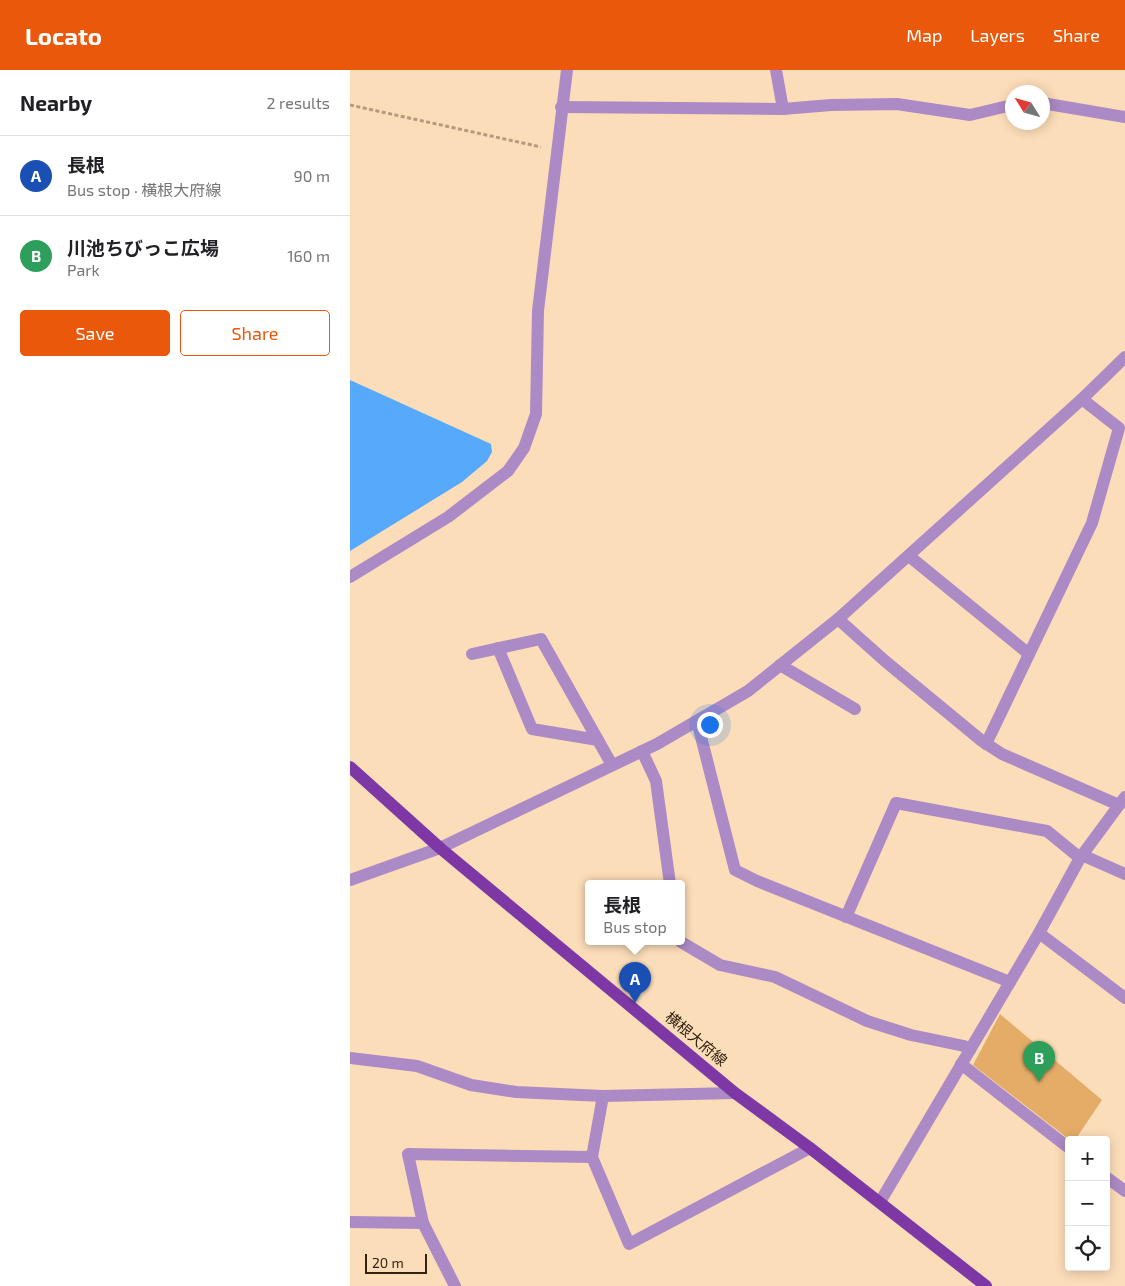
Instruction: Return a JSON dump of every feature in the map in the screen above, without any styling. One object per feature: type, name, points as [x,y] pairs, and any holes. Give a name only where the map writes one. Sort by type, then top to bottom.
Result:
[{"type":"main road","name":"横根大府線","points":[[350,767],[440,848],[735,1093],[810,1148],[986,1286]]},
{"type":"street","points":[[350,577],[448,517],[508,471],[524,448],[536,414],[538,312],[567,70]]},
{"type":"street","points":[[776,70],[783,109]]},
{"type":"street","points":[[561,108],[783,109],[831,105],[897,104],[970,115],[1005,108]]},
{"type":"street","points":[[1050,104],[1125,117]]},
{"type":"street","points":[[350,880],[440,848],[612,766],[697,721],[748,690],[838,619],[1082,400],[1125,357]]},
{"type":"street","points":[[986,744],[1092,523],[1119,428],[1082,400]]},
{"type":"street","points":[[909,556],[1029,654]]},
{"type":"street","points":[[838,619],[884,660],[986,744],[1002,754],[1122,801],[1081,856],[1010,982],[880,1202]]},
{"type":"street","points":[[472,654],[541,639],[612,766]]},
{"type":"street","points":[[498,648],[532,729],[598,740]]},
{"type":"street","points":[[780,665],[855,710]]},
{"type":"street","points":[[697,721],[735,870],[757,881],[1010,982]]},
{"type":"street","points":[[642,751],[656,781],[669,880]]},
{"type":"street","points":[[846,917],[896,802],[1047,831],[1081,856],[1125,874]]},
{"type":"street","points":[[1039,932],[1125,998]]},
{"type":"street","points":[[685,944],[720,965],[775,977],[868,1021],[911,1035],[964,1046],[970,1050]]},
{"type":"street","points":[[350,1058],[417,1066],[471,1086],[516,1092],[603,1096],[735,1093]]},
{"type":"street","points":[[961,1064],[1065,1145]]},
{"type":"street","points":[[603,1096],[592,1157],[629,1244],[810,1148]]},
{"type":"street","points":[[455,1286],[423,1223],[408,1154],[592,1157]]},
{"type":"street","points":[[1110,1180],[1125,1191]]},
{"type":"street","points":[[350,1222],[423,1223]]},
{"type":"path","points":[[350,105],[556,150]]},
{"type":"shaded area","points":[[1000,1014],[1102,1100],[1078,1136],[1065,1136],[973,1065]]},
{"type":"water","points":[[350,380],[491,444],[492,452],[487,461],[462,482],[350,551]]},
{"type":"place","name":"長根","points":[[635,1003]]},
{"type":"place","name":"川池ちびっこ広場","points":[[1039,1082]]}]
